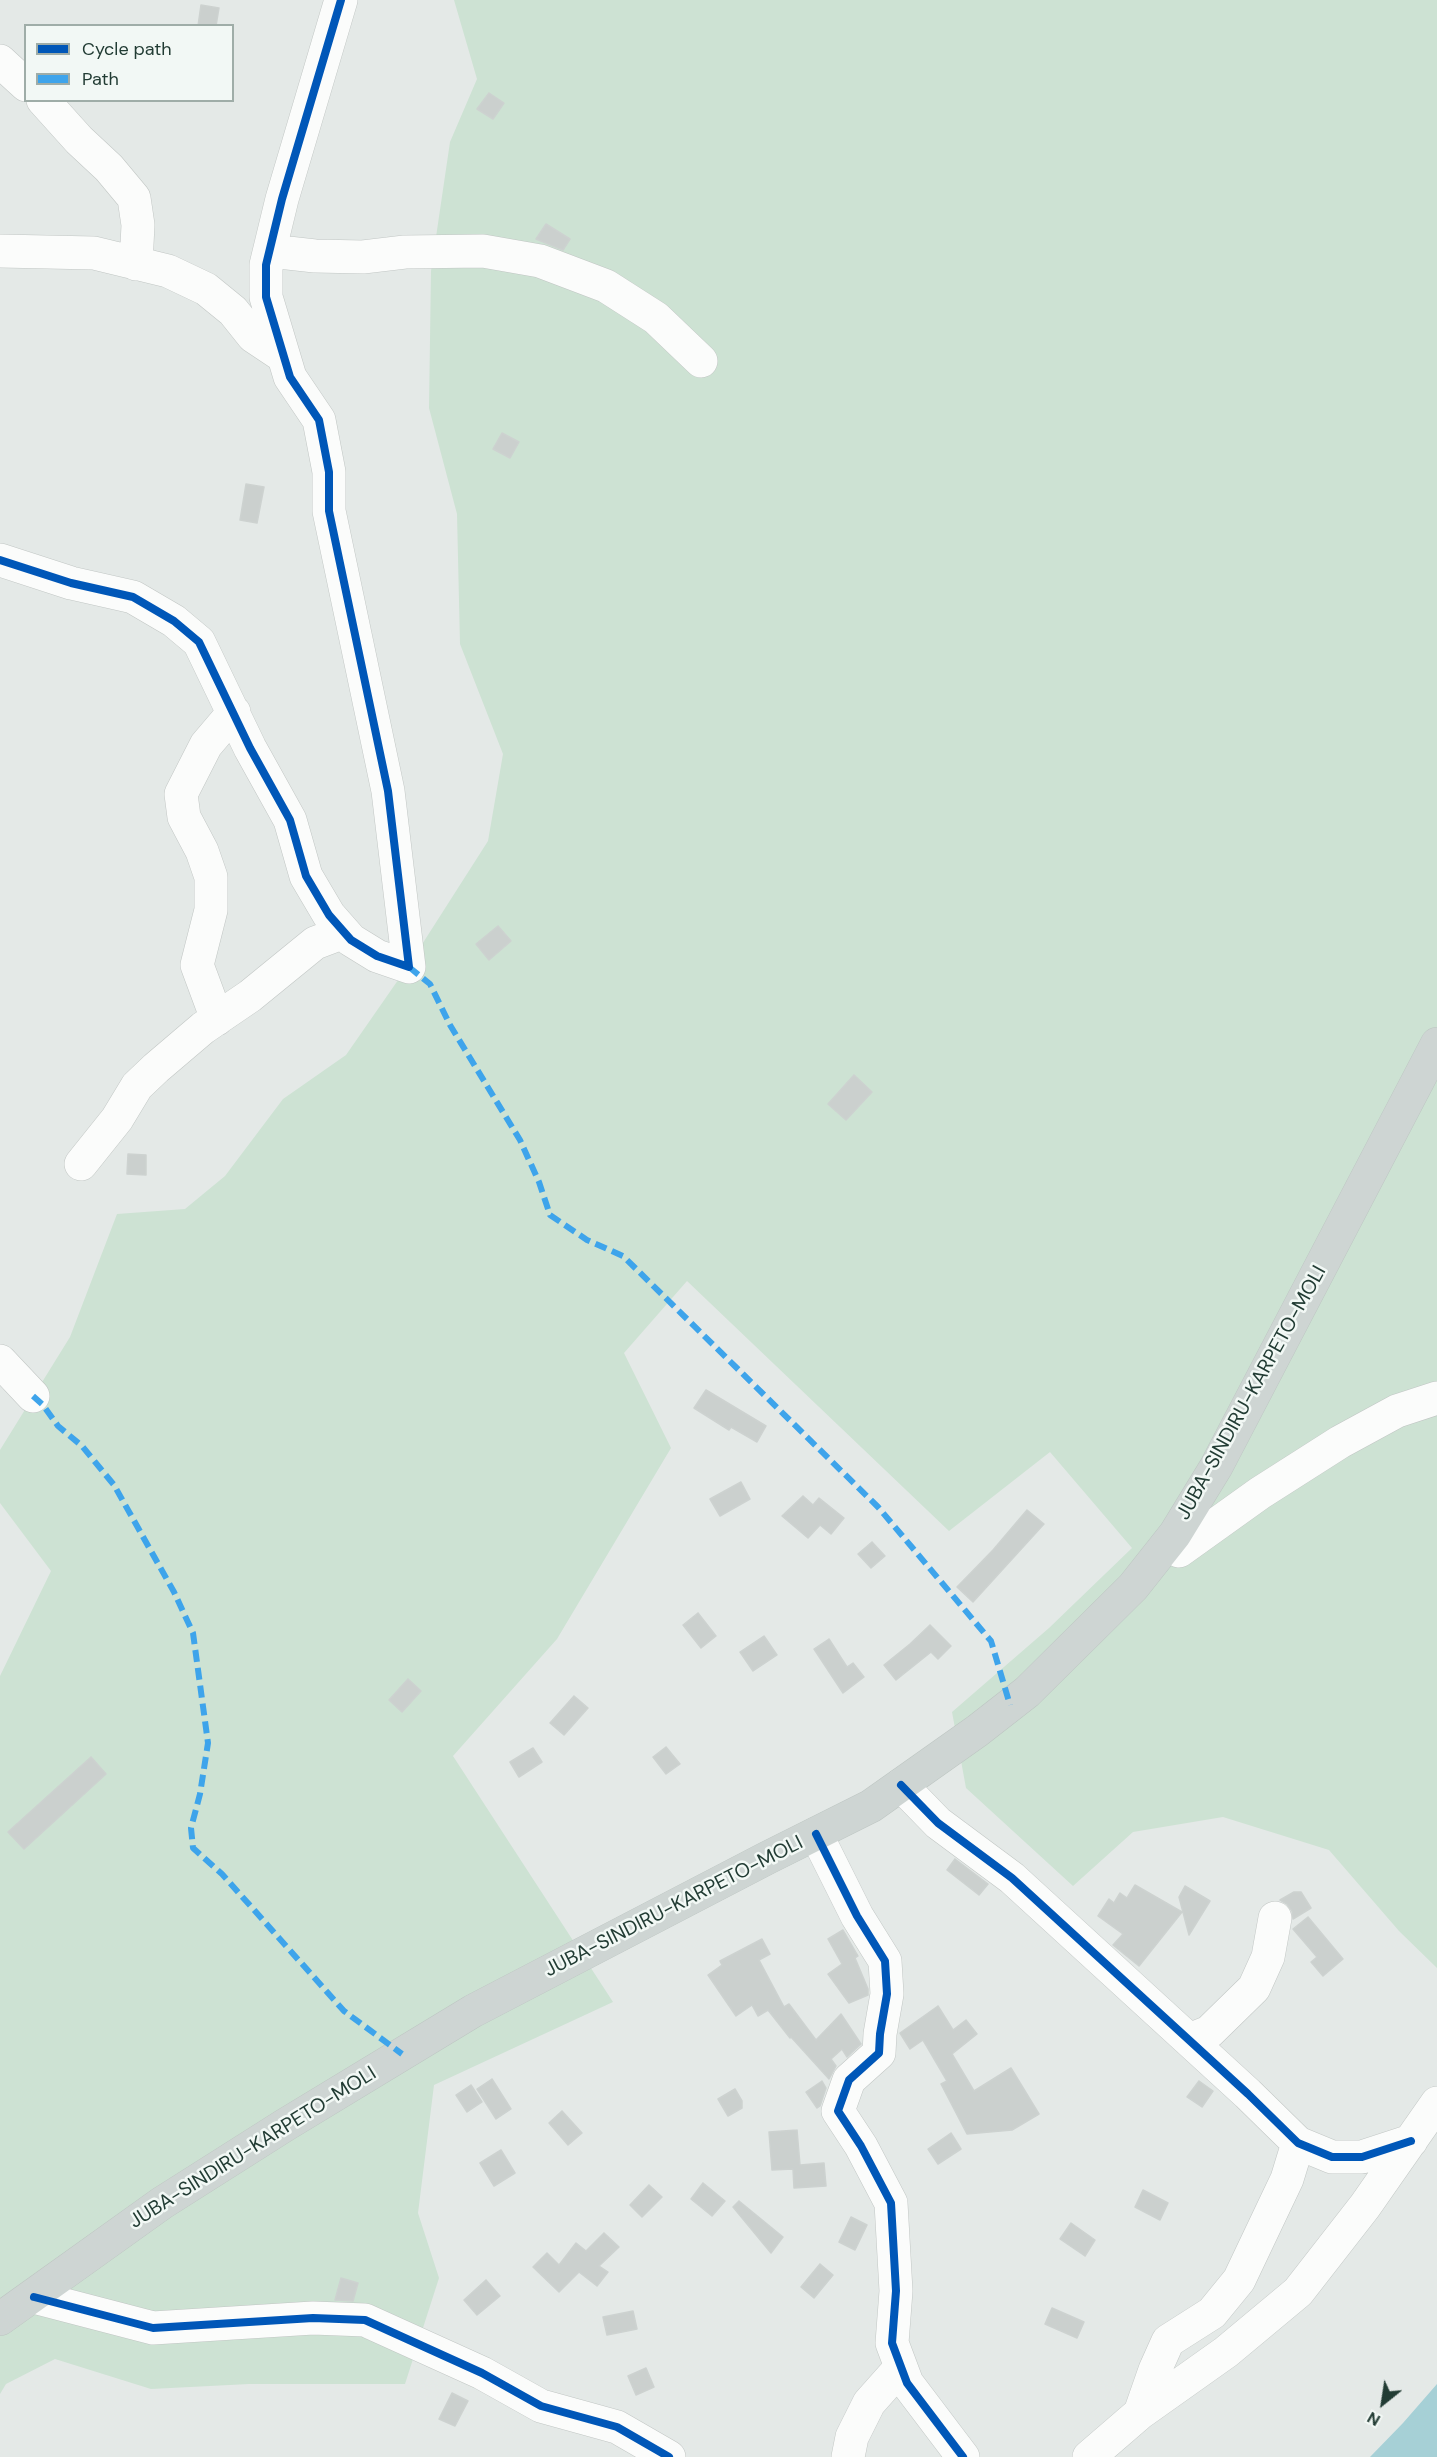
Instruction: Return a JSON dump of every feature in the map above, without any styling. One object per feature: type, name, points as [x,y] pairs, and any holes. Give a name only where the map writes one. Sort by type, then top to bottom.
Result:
[{"type":"main road","name":"JUBA-SINDIRU-KARPETO-MOLI","points":[[0,2319],[162,2203],[285,2125],[473,2011],[871,1806],[1027,1692],[1133,1587],[1175,1534],[1221,1457],[1437,1044]]},
{"type":"street","points":[[0,560],[71,583],[133,597],[174,621],[199,642],[250,748],[290,820],[306,876],[329,915],[351,940],[378,956],[409,966],[388,791],[329,512],[329,472],[319,420],[290,377],[266,297],[266,265],[282,198],[341,0]]},
{"type":"street","points":[[0,62],[24,83]]},
{"type":"street","points":[[45,102],[79,140],[109,168],[134,198],[138,225],[136,264]]},
{"type":"street","points":[[270,250],[315,256],[363,257],[405,252],[483,251],[540,261],[606,286],[656,318],[701,361]]},
{"type":"street","points":[[0,251],[94,253],[168,272],[206,290],[233,311],[253,336],[283,356]]},
{"type":"street","points":[[217,1018],[197,964],[211,910],[211,877],[202,851],[184,817],[181,794],[206,745],[234,712]]},
{"type":"street","points":[[81,1164],[117,1119],[137,1086],[203,1028],[250,996],[315,944],[344,932]]},
{"type":"street","points":[[0,1361],[33,1396]]},
{"type":"street","points":[[1179,1551],[1260,1493],[1340,1442],[1397,1411],[1437,1398]]},
{"type":"street","points":[[901,1785],[938,1824],[1012,1878],[1189,2040],[1298,2144],[1332,2157],[1362,2157],[1411,2141]]},
{"type":"street","points":[[816,1834],[857,1916],[885,1961],[887,1994],[879,2054],[849,2080],[838,2111],[861,2146],[891,2203],[896,2291],[892,2343],[907,2383],[963,2457]]},
{"type":"street","points":[[1189,2040],[1209,2032],[1254,1988],[1268,1957],[1275,1918]]},
{"type":"street","points":[[1089,2457],[1140,2413],[1226,2352],[1298,2292],[1365,2206],[1437,2103]]},
{"type":"street","points":[[1140,2413],[1168,2341],[1212,2313],[1239,2280],[1287,2179],[1298,2144]]},
{"type":"street","points":[[34,2296],[153,2328],[314,2318],[365,2320],[482,2373],[542,2406],[617,2427],[669,2457]]},
{"type":"street","points":[[848,2457],[852,2438],[869,2403],[901,2367]]},
{"type":"green space","points":[[454,0],[1437,0],[1437,1968],[1399,1931],[1329,1850],[1223,1817],[1133,1832],[1073,1886],[966,1788],[952,1712],[1049,1628],[1132,1548],[1050,1452],[949,1531],[687,1281],[624,1353],[671,1448],[557,1639],[453,1756],[613,2002],[434,2085],[418,2213],[439,2278],[405,2384],[249,2384],[151,2389],[55,2359],[6,2384],[0,2394],[0,1676],[51,1571],[0,1503],[0,1450],[70,1337],[117,1214],[185,1209],[225,1176],[283,1099],[346,1055],[412,960],[488,841],[503,754],[460,644],[457,514],[429,408],[431,271],[450,142],[477,79]]},
{"type":"water","points":[[1437,2384],[1437,2457],[1370,2457],[1403,2423]]},
{"type":"building","points":[[201,5],[219,8],[216,24],[198,24]]},
{"type":"building","points":[[489,93],[504,103],[493,119],[477,109]]},
{"type":"building","points":[[546,224],[570,239],[563,250],[536,239]]},
{"type":"building","points":[[502,433],[519,442],[510,458],[493,449]]},
{"type":"building","points":[[246,484],[264,487],[257,523],[240,520]]},
{"type":"building","points":[[498,926],[511,941],[489,960],[476,944]]},
{"type":"building","points":[[854,1075],[872,1092],[846,1120],[828,1104]]},
{"type":"building","points":[[128,1154],[146,1155],[146,1175],[127,1174]]},
{"type":"building","points":[[706,1390],[766,1426],[757,1442],[731,1427],[729,1430],[694,1408]]},
{"type":"building","points":[[741,1482],[750,1499],[720,1516],[710,1499]]},
{"type":"building","points":[[803,1496],[813,1505],[819,1498],[844,1518],[831,1534],[820,1525],[808,1538],[782,1516]]},
{"type":"building","points":[[1027,1510],[1044,1524],[973,1602],[957,1587]]},
{"type":"building","points":[[872,1542],[885,1556],[871,1568],[858,1554]]},
{"type":"building","points":[[698,1613],[716,1636],[701,1648],[683,1625]]},
{"type":"building","points":[[930,1625],[951,1646],[938,1659],[931,1652],[896,1680],[884,1665]]},
{"type":"building","points":[[764,1636],[777,1655],[753,1671],[740,1652]]},
{"type":"building","points":[[829,1639],[847,1667],[853,1663],[864,1677],[843,1693],[814,1649]]},
{"type":"building","points":[[408,1679],[421,1691],[402,1712],[389,1700]]},
{"type":"building","points":[[574,1696],[588,1708],[564,1735],[550,1723]]},
{"type":"building","points":[[666,1747],[680,1764],[666,1774],[653,1757]]},
{"type":"building","points":[[533,1748],[542,1762],[519,1777],[510,1762]]},
{"type":"building","points":[[91,1757],[106,1774],[24,1849],[8,1832]]},
{"type":"building","points":[[955,1859],[988,1884],[979,1895],[947,1870]]},
{"type":"building","points":[[1135,1885],[1182,1912],[1139,1966],[1113,1945],[1123,1934],[1098,1916],[1109,1899],[1114,1903],[1120,1893],[1127,1898]]},
{"type":"building","points":[[1185,1886],[1210,1901],[1189,1935],[1179,1897]]},
{"type":"building","points":[[1294,1892],[1301,1892],[1311,1908],[1293,1919],[1292,1911],[1280,1900]]},
{"type":"building","points":[[1308,1917],[1343,1959],[1323,1976],[1311,1962],[1317,1957],[1293,1929]]},
{"type":"building","points":[[843,1930],[858,1956],[855,1958],[868,1989],[868,1995],[849,2003],[828,1974],[842,1964],[828,1939]]},
{"type":"building","points":[[762,1939],[770,1954],[759,1960],[784,2007],[789,2004],[816,2040],[841,2014],[861,2044],[847,2057],[842,2049],[831,2059],[836,2066],[829,2079],[790,2038],[768,2010],[758,2016],[752,2005],[736,2016],[708,1975],[722,1965],[720,1961]]},
{"type":"building","points":[[938,2006],[953,2030],[966,2020],[977,2034],[952,2054],[974,2091],[1011,2068],[1039,2114],[1012,2130],[967,2134],[941,2084],[947,2081],[923,2040],[910,2049],[900,2033]]},
{"type":"building","points":[[492,2079],[511,2109],[496,2119],[477,2089]]},
{"type":"building","points":[[822,2081],[826,2088],[820,2106],[817,2108],[806,2092]]},
{"type":"building","points":[[1199,2081],[1213,2091],[1202,2107],[1187,2097]]},
{"type":"building","points":[[471,2085],[482,2102],[467,2112],[456,2095]]},
{"type":"building","points":[[735,2089],[742,2101],[742,2108],[728,2116],[718,2099]]},
{"type":"building","points":[[562,2111],[582,2133],[568,2145],[549,2123]]},
{"type":"building","points":[[797,2130],[800,2165],[824,2163],[826,2186],[794,2188],[793,2169],[772,2170],[769,2132]]},
{"type":"building","points":[[951,2133],[961,2149],[938,2164],[928,2149]]},
{"type":"building","points":[[501,2150],[515,2173],[494,2186],[480,2163]]},
{"type":"building","points":[[703,2183],[725,2201],[712,2216],[691,2199]]},
{"type":"building","points":[[649,2185],[662,2197],[642,2217],[630,2205]]},
{"type":"building","points":[[1143,2190],[1168,2203],[1160,2220],[1135,2207]]},
{"type":"building","points":[[739,2201],[783,2237],[771,2253],[733,2207]]},
{"type":"building","points":[[851,2217],[867,2225],[855,2250],[839,2242]]},
{"type":"building","points":[[1071,2223],[1095,2240],[1085,2256],[1060,2239]]},
{"type":"building","points":[[604,2233],[619,2247],[599,2266],[608,2272],[597,2286],[579,2272],[559,2292],[533,2267],[547,2253],[559,2265],[576,2243],[586,2251]]},
{"type":"building","points":[[820,2264],[833,2275],[814,2298],[801,2287]]},
{"type":"building","points":[[341,2278],[358,2283],[353,2301],[335,2300]]},
{"type":"building","points":[[486,2280],[500,2296],[477,2315],[464,2300]]},
{"type":"building","points":[[1052,2308],[1084,2322],[1077,2338],[1045,2324]]},
{"type":"building","points":[[633,2311],[637,2329],[607,2335],[603,2317]]},
{"type":"building","points":[[646,2368],[654,2387],[636,2395],[628,2376]]},
{"type":"building","points":[[452,2393],[468,2401],[455,2426],[439,2419]]},
{"type":"marked path","points":[[409,967],[430,984],[450,1025],[520,1140],[539,1182],[550,1215],[587,1240],[623,1256],[878,1507],[991,1641],[1010,1705]]},
{"type":"marked path","points":[[33,1396],[43,1405],[58,1426],[82,1446],[114,1485],[174,1592],[193,1633],[208,1743],[200,1794],[191,1828],[193,1848],[222,1874],[344,2011],[402,2054]]},
{"type":"cycle path","points":[[0,560],[71,583],[133,597],[174,621],[199,642],[250,748],[290,820],[306,876],[329,915],[351,940],[377,956],[409,967],[388,791],[329,511],[329,472],[319,420],[290,377],[266,297],[266,265],[282,199],[341,0]]},
{"type":"cycle path","points":[[901,1785],[938,1823],[1012,1878],[1248,2094],[1298,2143],[1332,2157],[1362,2157],[1411,2141]]},
{"type":"cycle path","points":[[816,1834],[857,1916],[885,1961],[887,1994],[879,2053],[849,2080],[838,2111],[861,2146],[891,2203],[896,2291],[892,2343],[907,2383],[963,2457]]},
{"type":"cycle path","points":[[34,2297],[153,2328],[313,2318],[365,2320],[482,2373],[541,2406],[617,2427],[669,2457]]}]
